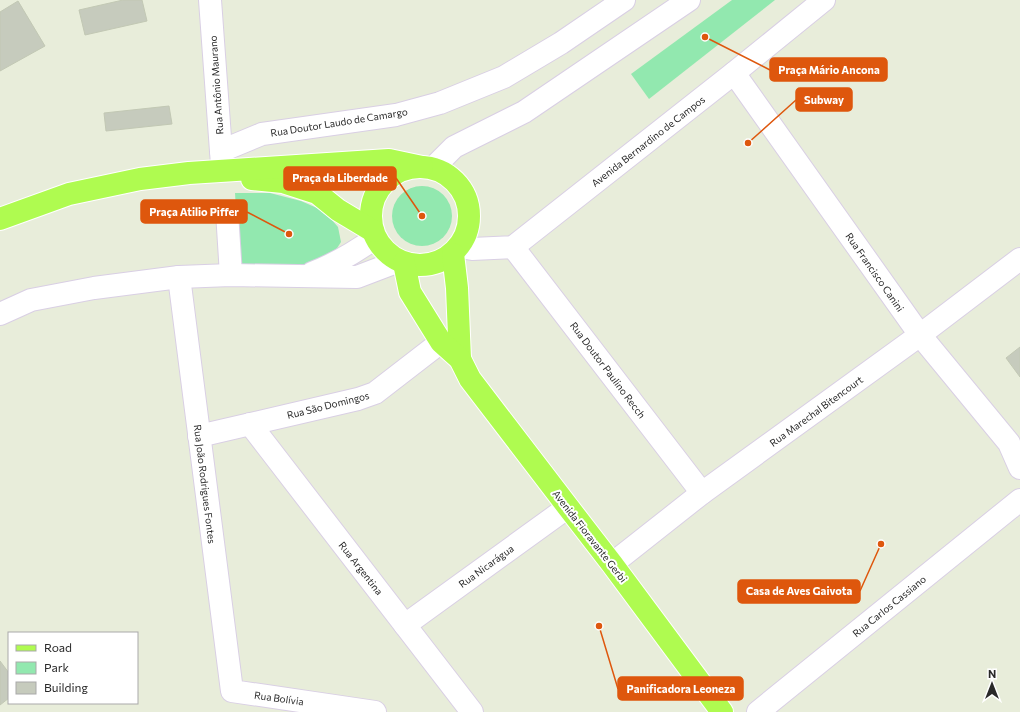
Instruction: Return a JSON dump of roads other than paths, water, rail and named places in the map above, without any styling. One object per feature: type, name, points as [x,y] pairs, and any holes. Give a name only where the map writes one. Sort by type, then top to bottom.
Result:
[{"type":"main road","points":[[0,219],[69,194],[140,179],[189,173],[222,166],[389,160],[427,168],[455,180],[468,201],[470,225],[456,250],[438,263],[421,266],[401,262],[385,252],[374,234],[370,212],[376,194],[387,179],[403,170],[427,168]]},
{"type":"main road","points":[[222,166],[283,182],[317,193],[338,210],[374,234]]},
{"type":"main road","name":"Avenida Fioravante Gerbi","points":[[456,250],[460,359]]},
{"type":"main road","name":"Avenida Fioravante Gerbi","points":[[401,262],[410,292],[441,342],[460,359],[470,379],[612,564],[722,712]]},
{"type":"street","name":"Rua Antônio Maurano","points":[[210,0],[222,166]]},
{"type":"street","name":"Rua Doutor Laudo de Camargo","points":[[222,166],[262,134],[396,115],[440,103],[504,77],[561,43],[624,0]]},
{"type":"street","points":[[427,168],[454,147],[524,112],[689,0]]},
{"type":"street","name":"Avenida Bernardino de Campos","points":[[514,247],[824,0]]},
{"type":"street","name":"Rua Francisco Canini","points":[[734,73],[920,335],[1009,443],[1020,468]]},
{"type":"street","points":[[227,212],[231,275]]},
{"type":"street","points":[[307,275],[333,265],[350,256],[374,234]]},
{"type":"street","points":[[456,250],[514,247]]},
{"type":"street","name":"Rua Doutor Paulino Recch","points":[[514,247],[702,493]]},
{"type":"street","name":"Rua Marechal Bitencourt","points":[[612,564],[702,493],[920,335],[1020,259]]},
{"type":"street","points":[[0,314],[31,300],[94,288],[179,277],[307,275],[357,277],[401,262]]},
{"type":"street","name":"Rua João Rodrigues Fontes","points":[[179,277],[232,691]]},
{"type":"street","name":"Rua São Domingos","points":[[199,436],[358,399],[375,393],[441,342]]},
{"type":"street","name":"Rua Argentina","points":[[250,424],[472,712]]},
{"type":"street","name":"Rua Carlos Cassiano","points":[[758,712],[1020,500]]},
{"type":"street","name":"Rua Nicarágua","points":[[405,626],[568,508]]},
{"type":"street","name":"Rua Bolívia","points":[[232,691],[375,712]]},
{"type":"place","name":"Praça Mário Ancona","points":[[705,37]]},
{"type":"place","name":"Subway","points":[[748,143]]},
{"type":"place","name":"Praça da Liberdade","points":[[422,216]]},
{"type":"place","name":"Praça Atilio Piffer","points":[[289,234]]},
{"type":"place","name":"Casa de Aves Gaivota","points":[[881,544]]},
{"type":"place","name":"Panificadora Leoneza","points":[[599,626]]}]
